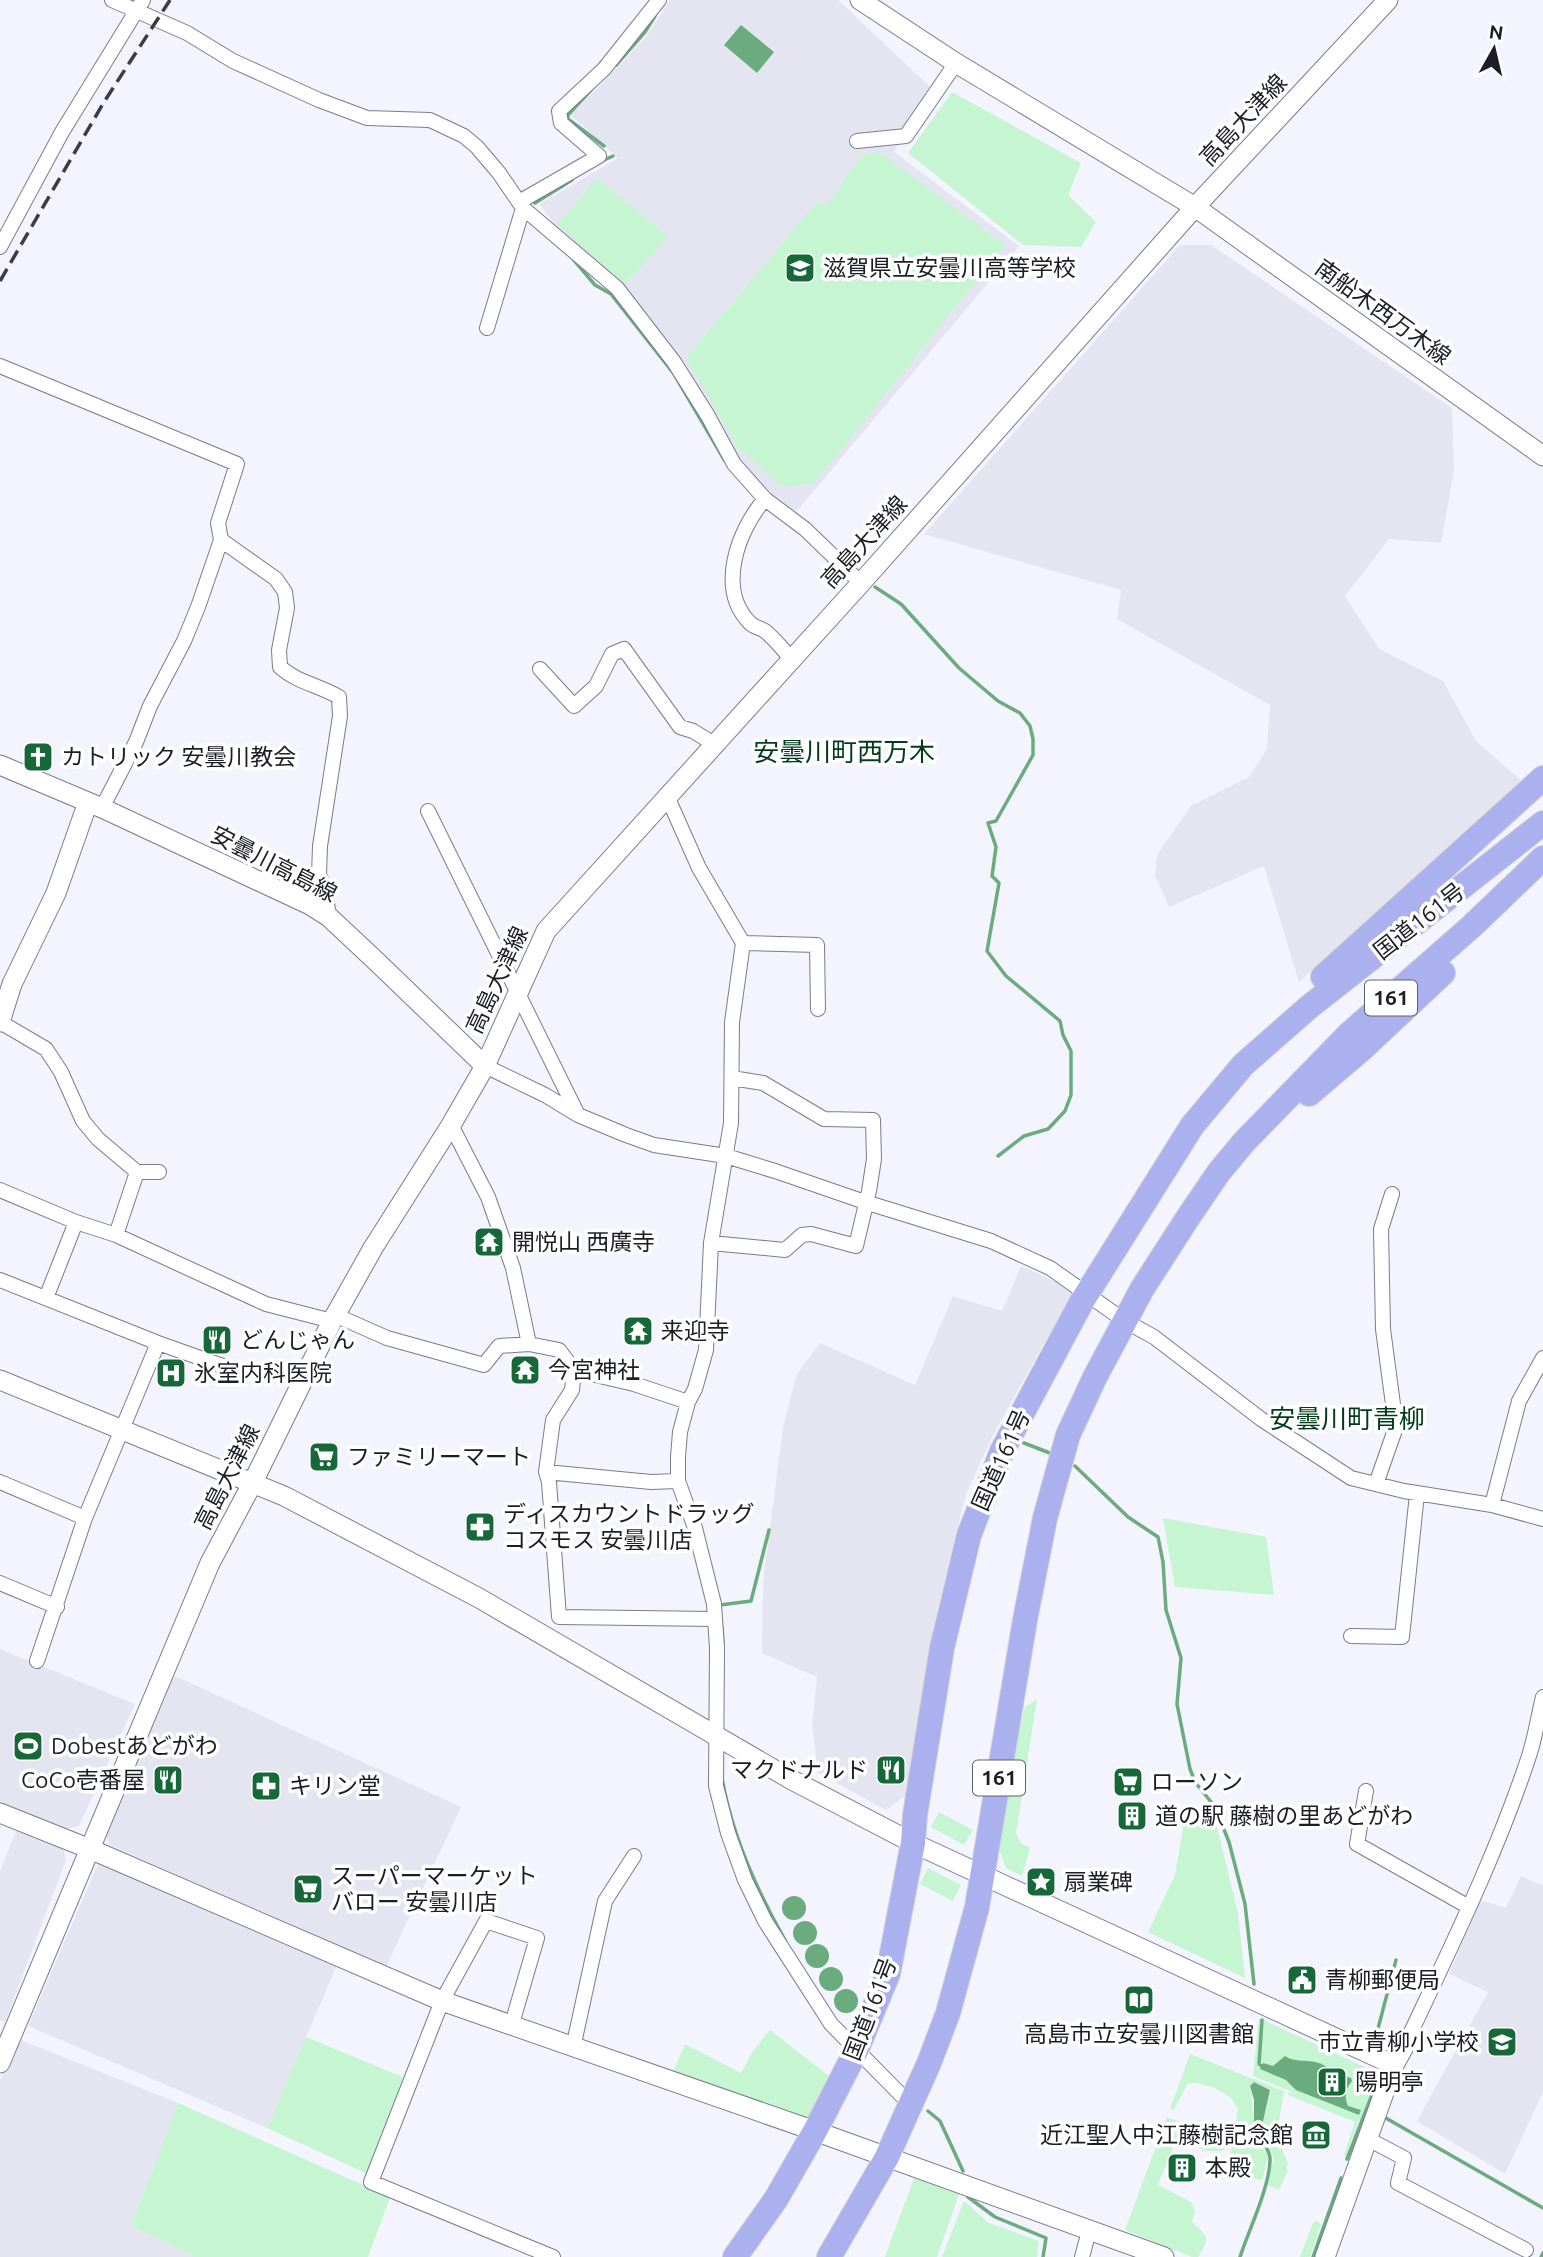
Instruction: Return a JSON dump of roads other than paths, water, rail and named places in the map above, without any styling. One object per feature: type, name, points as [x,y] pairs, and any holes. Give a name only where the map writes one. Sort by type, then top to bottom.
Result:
[{"type":"highway","points":[[1242,1065],[1303,995],[1543,778]]},
{"type":"highway","name":"国道161号","points":[[735,2257],[776,2199],[815,2131],[856,2050],[888,1974],[913,1843],[915,1815],[942,1648],[969,1535],[1002,1451],[1088,1293],[1192,1126],[1242,1065],[1309,1007],[1543,823]]},
{"type":"highway","name":"国道161号","points":[[829,2257],[887,2157],[948,2013],[983,1877],[1016,1670],[1045,1518],[1068,1435],[1095,1377],[1186,1219],[1244,1142],[1349,1034],[1472,926],[1543,859]]},
{"type":"highway","points":[[1244,1142],[1258,1138],[1363,1048],[1543,879]]},
{"type":"street","points":[[112,0],[139,5],[233,61],[355,114],[367,118],[430,120],[447,126],[477,147],[521,205],[617,288],[674,362],[734,464],[765,499],[805,530],[861,583]]},
{"type":"street","points":[[487,328],[521,205],[599,156],[561,123],[559,111],[604,69],[659,0]]},
{"type":"street","name":"南船木西万木線","points":[[860,0],[956,63],[1195,207],[1543,456]]},
{"type":"street","name":"高島大津線","points":[[0,2063],[210,1563],[334,1318],[373,1248],[485,1066],[546,931],[861,583],[1195,207],[1388,0]]},
{"type":"street","points":[[0,247],[62,132],[139,5]]},
{"type":"street","points":[[857,141],[906,136],[956,63]]},
{"type":"street","points":[[0,366],[237,464],[218,523],[221,540],[184,641],[150,706],[136,741],[95,805],[56,893],[6,982],[0,1022],[46,1049],[61,1072],[83,1121],[98,1139],[137,1172],[159,1172]]},
{"type":"street","points":[[765,499],[754,512],[737,547],[733,576],[734,600],[751,624],[765,632],[792,659]]},
{"type":"street","points":[[221,540],[276,579],[285,592],[287,608],[278,659],[280,667],[293,678],[326,689],[340,697],[340,716],[320,846],[319,875],[325,889],[329,917]]},
{"type":"street","points":[[540,669],[574,706],[596,686],[612,654],[624,649],[680,727],[693,731],[714,744]]},
{"type":"street","name":"安曇川高島線","points":[[0,765],[95,805],[274,887],[329,917],[485,1066]]},
{"type":"street","points":[[667,796],[699,868],[743,943],[732,1022],[731,1123],[711,1243],[706,1350],[680,1432],[678,1482],[695,1528],[714,1604],[717,1648],[716,1786],[746,1880],[765,1921],[831,2024],[911,2105]]},
{"type":"street","points":[[428,811],[578,1115]]},
{"type":"street","points":[[743,943],[817,945],[818,1009]]},
{"type":"street","points":[[485,1066],[545,1095],[578,1115],[654,1145],[726,1156],[991,1241],[1050,1268],[1088,1293],[1125,1321],[1154,1337],[1261,1419],[1351,1478],[1418,1494],[1492,1505],[1543,1519]]},
{"type":"street","points":[[711,1243],[785,1250],[802,1235],[811,1234],[856,1246],[874,1159],[873,1120],[824,1119],[763,1083],[732,1078]]},
{"type":"street","points":[[451,1125],[492,1209],[515,1275],[529,1344]]},
{"type":"street","points":[[116,1235],[137,1172]]},
{"type":"street","points":[[0,1190],[76,1222],[116,1235],[266,1304],[334,1318],[387,1338],[484,1366],[499,1346],[529,1344],[559,1350],[573,1370],[572,1390],[554,1420],[546,1472],[559,1617],[715,1619]]},
{"type":"street","points":[[1376,1485],[1396,1427],[1383,1329],[1381,1229],[1392,1194]]},
{"type":"street","points":[[47,1298],[76,1222]]},
{"type":"street","points":[[0,1280],[223,1366]]},
{"type":"street","points":[[37,1661],[85,1518],[158,1343]]},
{"type":"street","points":[[1492,1505],[1519,1401],[1543,1358]]},
{"type":"street","points":[[573,1370],[634,1384],[688,1402]]},
{"type":"street","points":[[0,1380],[253,1482],[370,1539],[792,1780],[913,1843],[1394,2065]]},
{"type":"street","points":[[546,1472],[678,1482]]},
{"type":"street","points":[[0,1482],[85,1518]]},
{"type":"street","points":[[1351,1636],[1402,1637],[1418,1494]]},
{"type":"street","points":[[0,1583],[57,1607]]},
{"type":"street","points":[[1325,2257],[1394,2065],[1469,1907],[1529,1758],[1543,1697]]},
{"type":"street","points":[[1366,1791],[1357,1844],[1469,1907]]},
{"type":"street","points":[[0,1813],[442,2001],[815,2131],[1164,2257]]},
{"type":"street","points":[[573,2048],[605,1900],[634,1856]]},
{"type":"street","points":[[511,2026],[537,1938],[486,1921],[442,2001],[371,2182],[522,2251],[553,2257]]},
{"type":"street","points":[[1368,2139],[1404,2158],[1398,2183],[1526,2250]]},
{"type":"street","points":[[1082,2257],[1089,2231]]},
{"type":"waterway","points":[[616,65],[645,32],[655,16]]},
{"type":"waterway","points":[[591,90],[568,115],[568,119],[604,146]]},
{"type":"waterway","points":[[602,161],[613,156]]},
{"type":"waterway","points":[[535,203],[572,180]]},
{"type":"waterway","points":[[573,259],[595,285],[611,294],[674,374],[725,461]]},
{"type":"waterway","points":[[875,587],[901,604],[959,668],[998,701],[1020,713],[1030,726],[1033,739],[1033,755],[996,821],[988,823],[996,847],[992,876],[999,883],[987,951],[1006,976],[1060,1021],[1071,1051],[1071,1095],[1065,1111],[1048,1129],[1024,1136],[998,1156]]},
{"type":"waterway","points":[[1024,1443],[1055,1455]]},
{"type":"waterway","points":[[1075,1466],[1128,1517],[1158,1537],[1163,1562],[1166,1610],[1181,1658],[1177,1704],[1190,1769],[1195,1782],[1215,1807],[1229,1842],[1245,1904],[1254,1984]]},
{"type":"waterway","points":[[720,1605],[751,1601],[769,1530]]},
{"type":"waterway","points":[[722,1627],[723,1643]]},
{"type":"waterway","points":[[722,1778],[726,1800],[746,1862],[785,1940]]},
{"type":"waterway","points":[[1375,2040],[1396,1960]]},
{"type":"waterway","points":[[1262,2020],[1259,2064],[1265,2068]]},
{"type":"waterway","points":[[1347,2159],[1372,2095],[1372,2071]]},
{"type":"waterway","points":[[928,2111],[940,2121],[963,2171]]},
{"type":"waterway","points":[[1384,2117],[1543,2208]]},
{"type":"waterway","points":[[1240,2257],[1269,2172],[1270,2155],[1263,2141]]},
{"type":"waterway","points":[[1313,2257],[1341,2178]]},
{"type":"waterway","points":[[968,2197],[995,2217],[1046,2238],[1043,2257]]},
{"type":"waterway","points":[[1541,2257],[1543,2253]]},
{"type":"railway","points":[[0,281],[104,102],[170,0]]},
{"type":"place","name":"滋賀県立安曇川高等学校","points":[[800,268]]},
{"type":"place","name":"カトリック 安曇川教会","points":[[38,757]]},
{"type":"place","name":"開悦山 西廣寺","points":[[489,1242]]},
{"type":"place","name":"来迎寺","points":[[638,1331]]},
{"type":"place","name":"どんじゃん","points":[[217,1340]]},
{"type":"place","name":"今宮神社","points":[[525,1370]]},
{"type":"place","name":"氷室内科医院","points":[[171,1373]]},
{"type":"place","name":"ファミリーマート","points":[[324,1457]]},
{"type":"place","name":"ディスカウントドラッグ コスモス 安曇川店","points":[[480,1527]]},
{"type":"place","name":"Dobestあどがわ","points":[[28,1746]]},
{"type":"place","name":"マクドナルド","points":[[891,1770]]},
{"type":"place","name":"CoCo壱番屋","points":[[168,1780]]},
{"type":"place","name":"ローソン","points":[[1128,1782]]},
{"type":"place","name":"キリン堂","points":[[266,1786]]},
{"type":"place","name":"道の駅 藤樹の里あどがわ","points":[[1132,1816]]},
{"type":"place","name":"扇業碑","points":[[1041,1882]]},
{"type":"place","name":"スーパーマーケット バロー 安曇川店","points":[[308,1889]]},
{"type":"place","name":"青柳郵便局","points":[[1302,1980]]},
{"type":"place","name":"高島市立安曇川図書館","points":[[1139,2000]]},
{"type":"place","name":"市立青柳小学校","points":[[1502,2042]]},
{"type":"place","name":"陽明亭","points":[[1332,2082]]},
{"type":"place","name":"近江聖人中江藤樹記念館","points":[[1316,2135]]},
{"type":"place","name":"本殿","points":[[1182,2168]]},
{"type":"district","name":"安曇川町西万木","points":[[844,752]]},
{"type":"district","name":"安曇川町青柳","points":[[1347,1419]]}]
